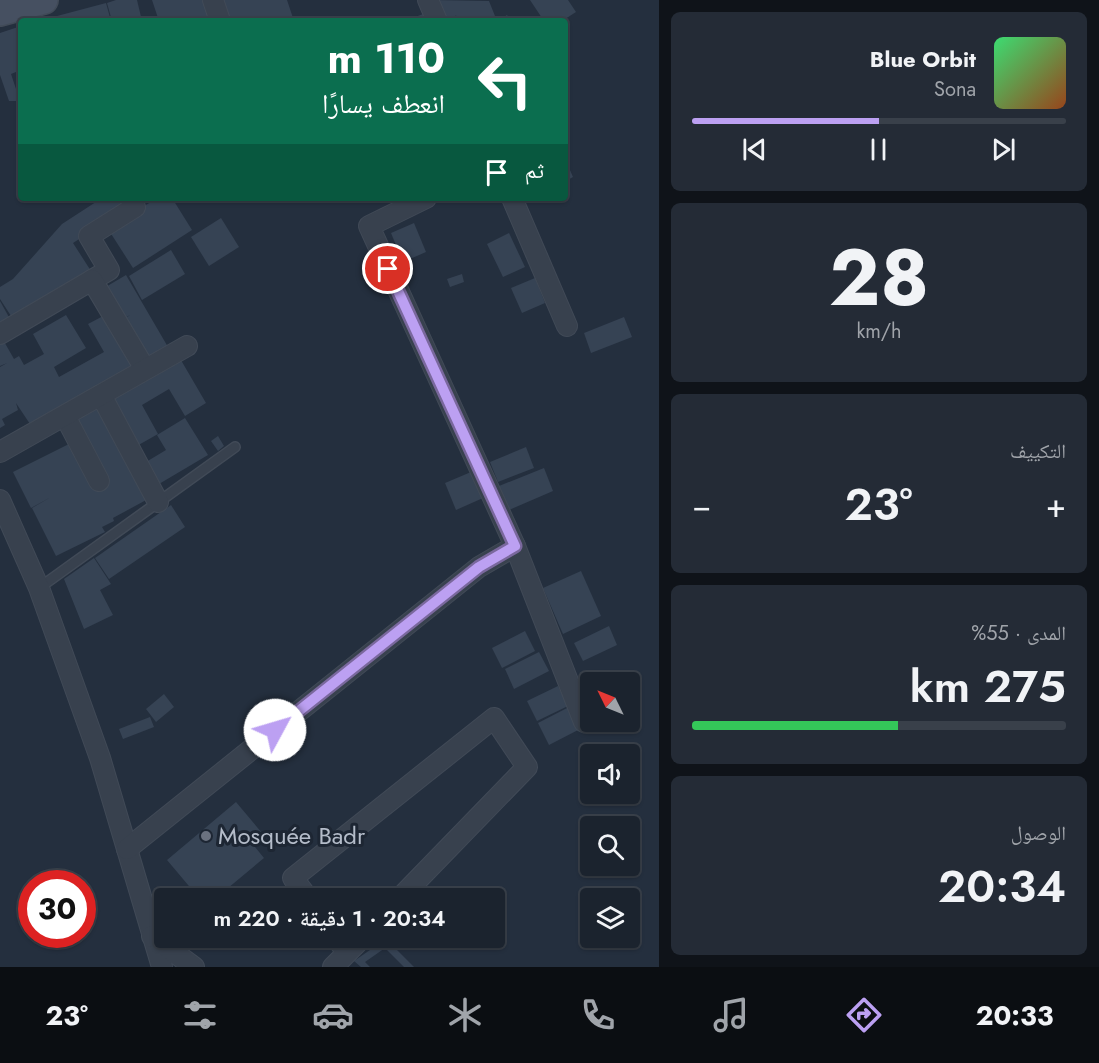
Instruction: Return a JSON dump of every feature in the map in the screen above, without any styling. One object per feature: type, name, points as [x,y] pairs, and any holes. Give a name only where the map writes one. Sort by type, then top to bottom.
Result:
[{"type":"main road","points":[[0,12],[44,0]]},
{"type":"street","points":[[213,0],[219,18]]},
{"type":"street","points":[[428,0],[435,18]]},
{"type":"street","points":[[420,201],[369,226],[515,546],[580,712]]},
{"type":"street","points":[[513,201],[567,327]]},
{"type":"street","points":[[0,334],[109,270],[89,236],[135,207]]},
{"type":"street","points":[[92,280],[145,369]]},
{"type":"street","points":[[0,452],[187,346]]},
{"type":"street","points":[[101,395],[158,502]]},
{"type":"street","points":[[65,416],[99,481]]},
{"type":"street","points":[[0,500],[39,588],[100,758],[162,967]]},
{"type":"street","points":[[127,849],[479,567],[515,546]]},
{"type":"street","points":[[300,888],[293,878],[494,718],[527,767],[410,888]]},
{"type":"street","points":[[152,936],[194,967]]},
{"type":"street","points":[[333,967],[341,948]]},
{"type":"lane","points":[[39,588],[235,447]]},
{"type":"building","points":[[116,0],[137,0],[141,18],[111,18],[107,3]]},
{"type":"building","points":[[152,0],[211,0],[217,18],[158,18]]},
{"type":"building","points":[[216,0],[287,0],[293,18],[222,18]]},
{"type":"building","points":[[432,0],[489,1],[496,18],[452,18],[457,15],[441,18]]},
{"type":"building","points":[[530,0],[568,0],[576,12],[567,18],[542,18]]},
{"type":"building","points":[[106,3],[110,18],[50,18]]},
{"type":"building","points":[[426,13],[428,18],[412,18]]},
{"type":"building","points":[[18,27],[18,71],[11,74],[18,101],[9,101],[0,75],[0,33]]},
{"type":"building","points":[[568,166],[573,177],[568,180]]},
{"type":"building","points":[[97,201],[121,201],[126,209],[73,243],[91,271],[13,319],[0,299],[0,287],[13,279],[62,224]]},
{"type":"building","points":[[152,201],[174,201],[192,230],[133,268],[108,229]]},
{"type":"building","points":[[221,218],[239,247],[209,266],[191,237]]},
{"type":"building","points":[[414,223],[426,252],[403,262],[391,233]]},
{"type":"building","points":[[509,233],[525,267],[503,277],[487,244]]},
{"type":"building","points":[[171,250],[185,274],[142,300],[129,276]]},
{"type":"building","points":[[462,274],[464,282],[450,287],[447,279]]},
{"type":"building","points":[[126,275],[168,347],[146,360],[123,320],[130,315],[121,320],[104,288]]},
{"type":"building","points":[[535,278],[545,303],[522,313],[511,288]]},
{"type":"building","points":[[0,301],[10,319],[0,325]]},
{"type":"building","points":[[66,315],[86,348],[54,367],[59,377],[104,352],[88,324],[105,315],[135,368],[32,427],[16,403],[18,410],[2,419],[5,425],[0,428],[0,367],[7,363],[0,366],[0,340],[2,338],[14,359],[19,356],[24,365],[44,354],[33,334]]},
{"type":"building","points":[[624,317],[632,337],[591,353],[584,333]]},
{"type":"building","points":[[178,355],[206,403],[185,416],[169,389],[142,405],[158,434],[135,447],[107,397]]},
{"type":"building","points":[[102,405],[148,499],[113,518],[114,521],[102,527],[105,532],[56,556],[32,508],[51,497],[31,508],[13,472],[71,443],[73,420]]},
{"type":"building","points":[[185,418],[208,455],[159,484],[146,462],[166,450],[157,435]]},
{"type":"building","points":[[218,436],[224,446],[218,451],[211,441]]},
{"type":"building","points":[[526,447],[534,468],[498,482],[490,462]]},
{"type":"building","points":[[544,468],[553,491],[509,510],[499,486]]},
{"type":"building","points":[[471,472],[483,498],[456,510],[445,483]]},
{"type":"building","points":[[171,505],[185,527],[109,579],[95,558]]},
{"type":"building","points":[[94,558],[111,584],[100,590],[113,615],[84,629],[64,579]]},
{"type":"building","points":[[581,571],[601,616],[563,634],[543,588]]},
{"type":"building","points":[[609,626],[617,645],[583,661],[574,643]]},
{"type":"building","points":[[525,631],[535,651],[502,668],[492,648]]},
{"type":"building","points":[[539,652],[549,671],[514,689],[505,669]]},
{"type":"building","points":[[558,686],[568,706],[537,721],[527,701]]},
{"type":"building","points":[[164,694],[174,707],[156,722],[146,709]]},
{"type":"building","points":[[569,707],[580,729],[549,745],[538,723]]},
{"type":"building","points":[[150,717],[154,727],[123,739],[119,729]]},
{"type":"building","points":[[236,802],[262,833],[251,842],[264,858],[228,888],[191,888],[167,860]]},
{"type":"building","points":[[373,948],[385,948],[365,962],[370,967],[361,967],[354,961]]},
{"type":"building","points":[[385,948],[395,948],[414,967],[404,967]]},
{"type":"place","name":"Mosquée Badr","points":[[206,836]]},
{"type":"route","points":[[275,730],[479,567],[515,546],[388,269]]}]
